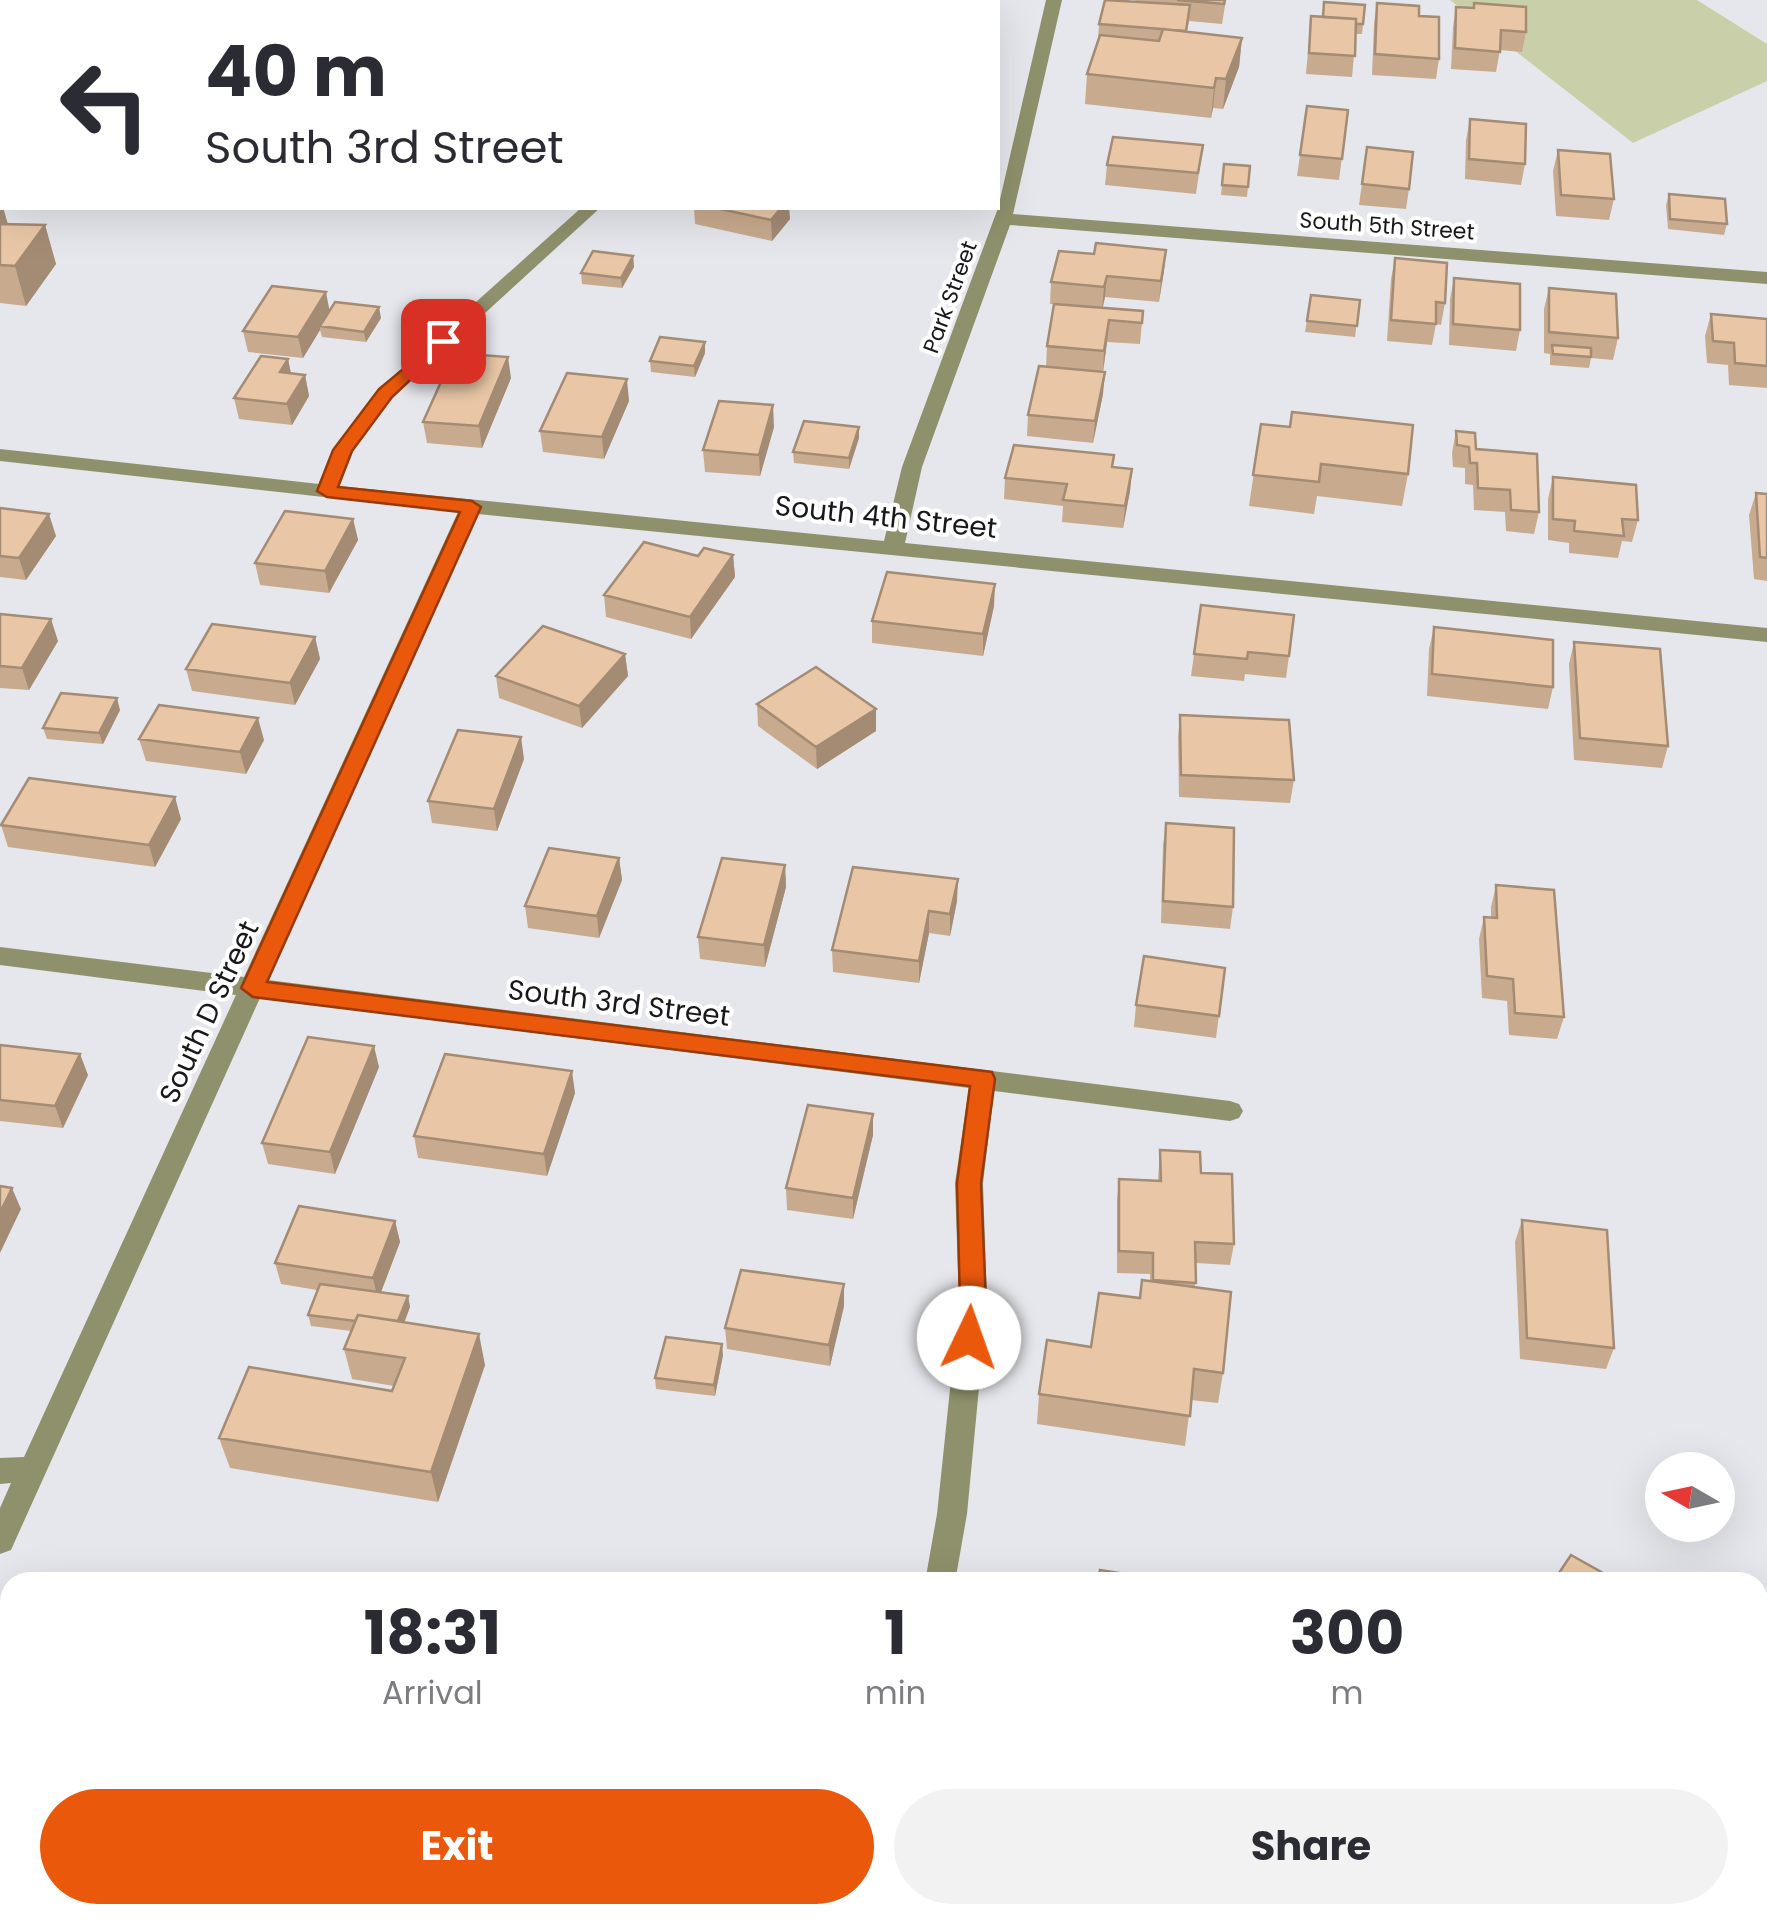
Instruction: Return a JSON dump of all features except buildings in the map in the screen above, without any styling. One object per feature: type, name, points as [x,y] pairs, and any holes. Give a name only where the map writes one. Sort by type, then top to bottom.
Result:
[{"type":"street","name":"Park Street","points":[[892,548],[912,466],[1003,218],[1054,0]]},
{"type":"street","points":[[327,491],[343,450],[386,393],[589,210]]},
{"type":"street","name":"South 5th Street","points":[[1003,218],[1767,278]]},
{"type":"street","name":"South 4th Street","points":[[0,455],[472,507],[1767,635]]},
{"type":"street","name":"South D Street","points":[[0,1541],[472,507]]},
{"type":"street","name":"South 3rd Street","points":[[0,956],[1230,1111]]},
{"type":"street","points":[[942,1572],[952,1514],[973,1303],[969,1183],[983,1079]]},
{"type":"street","points":[[0,1470],[33,1469]]},
{"type":"green space","points":[[1450,0],[1697,0],[1767,44],[1767,81],[1633,143]]},
{"type":"route","points":[[443,341],[386,393],[343,450],[327,491],[472,507],[253,988],[983,1079],[969,1183],[973,1303],[969,1338]]}]
